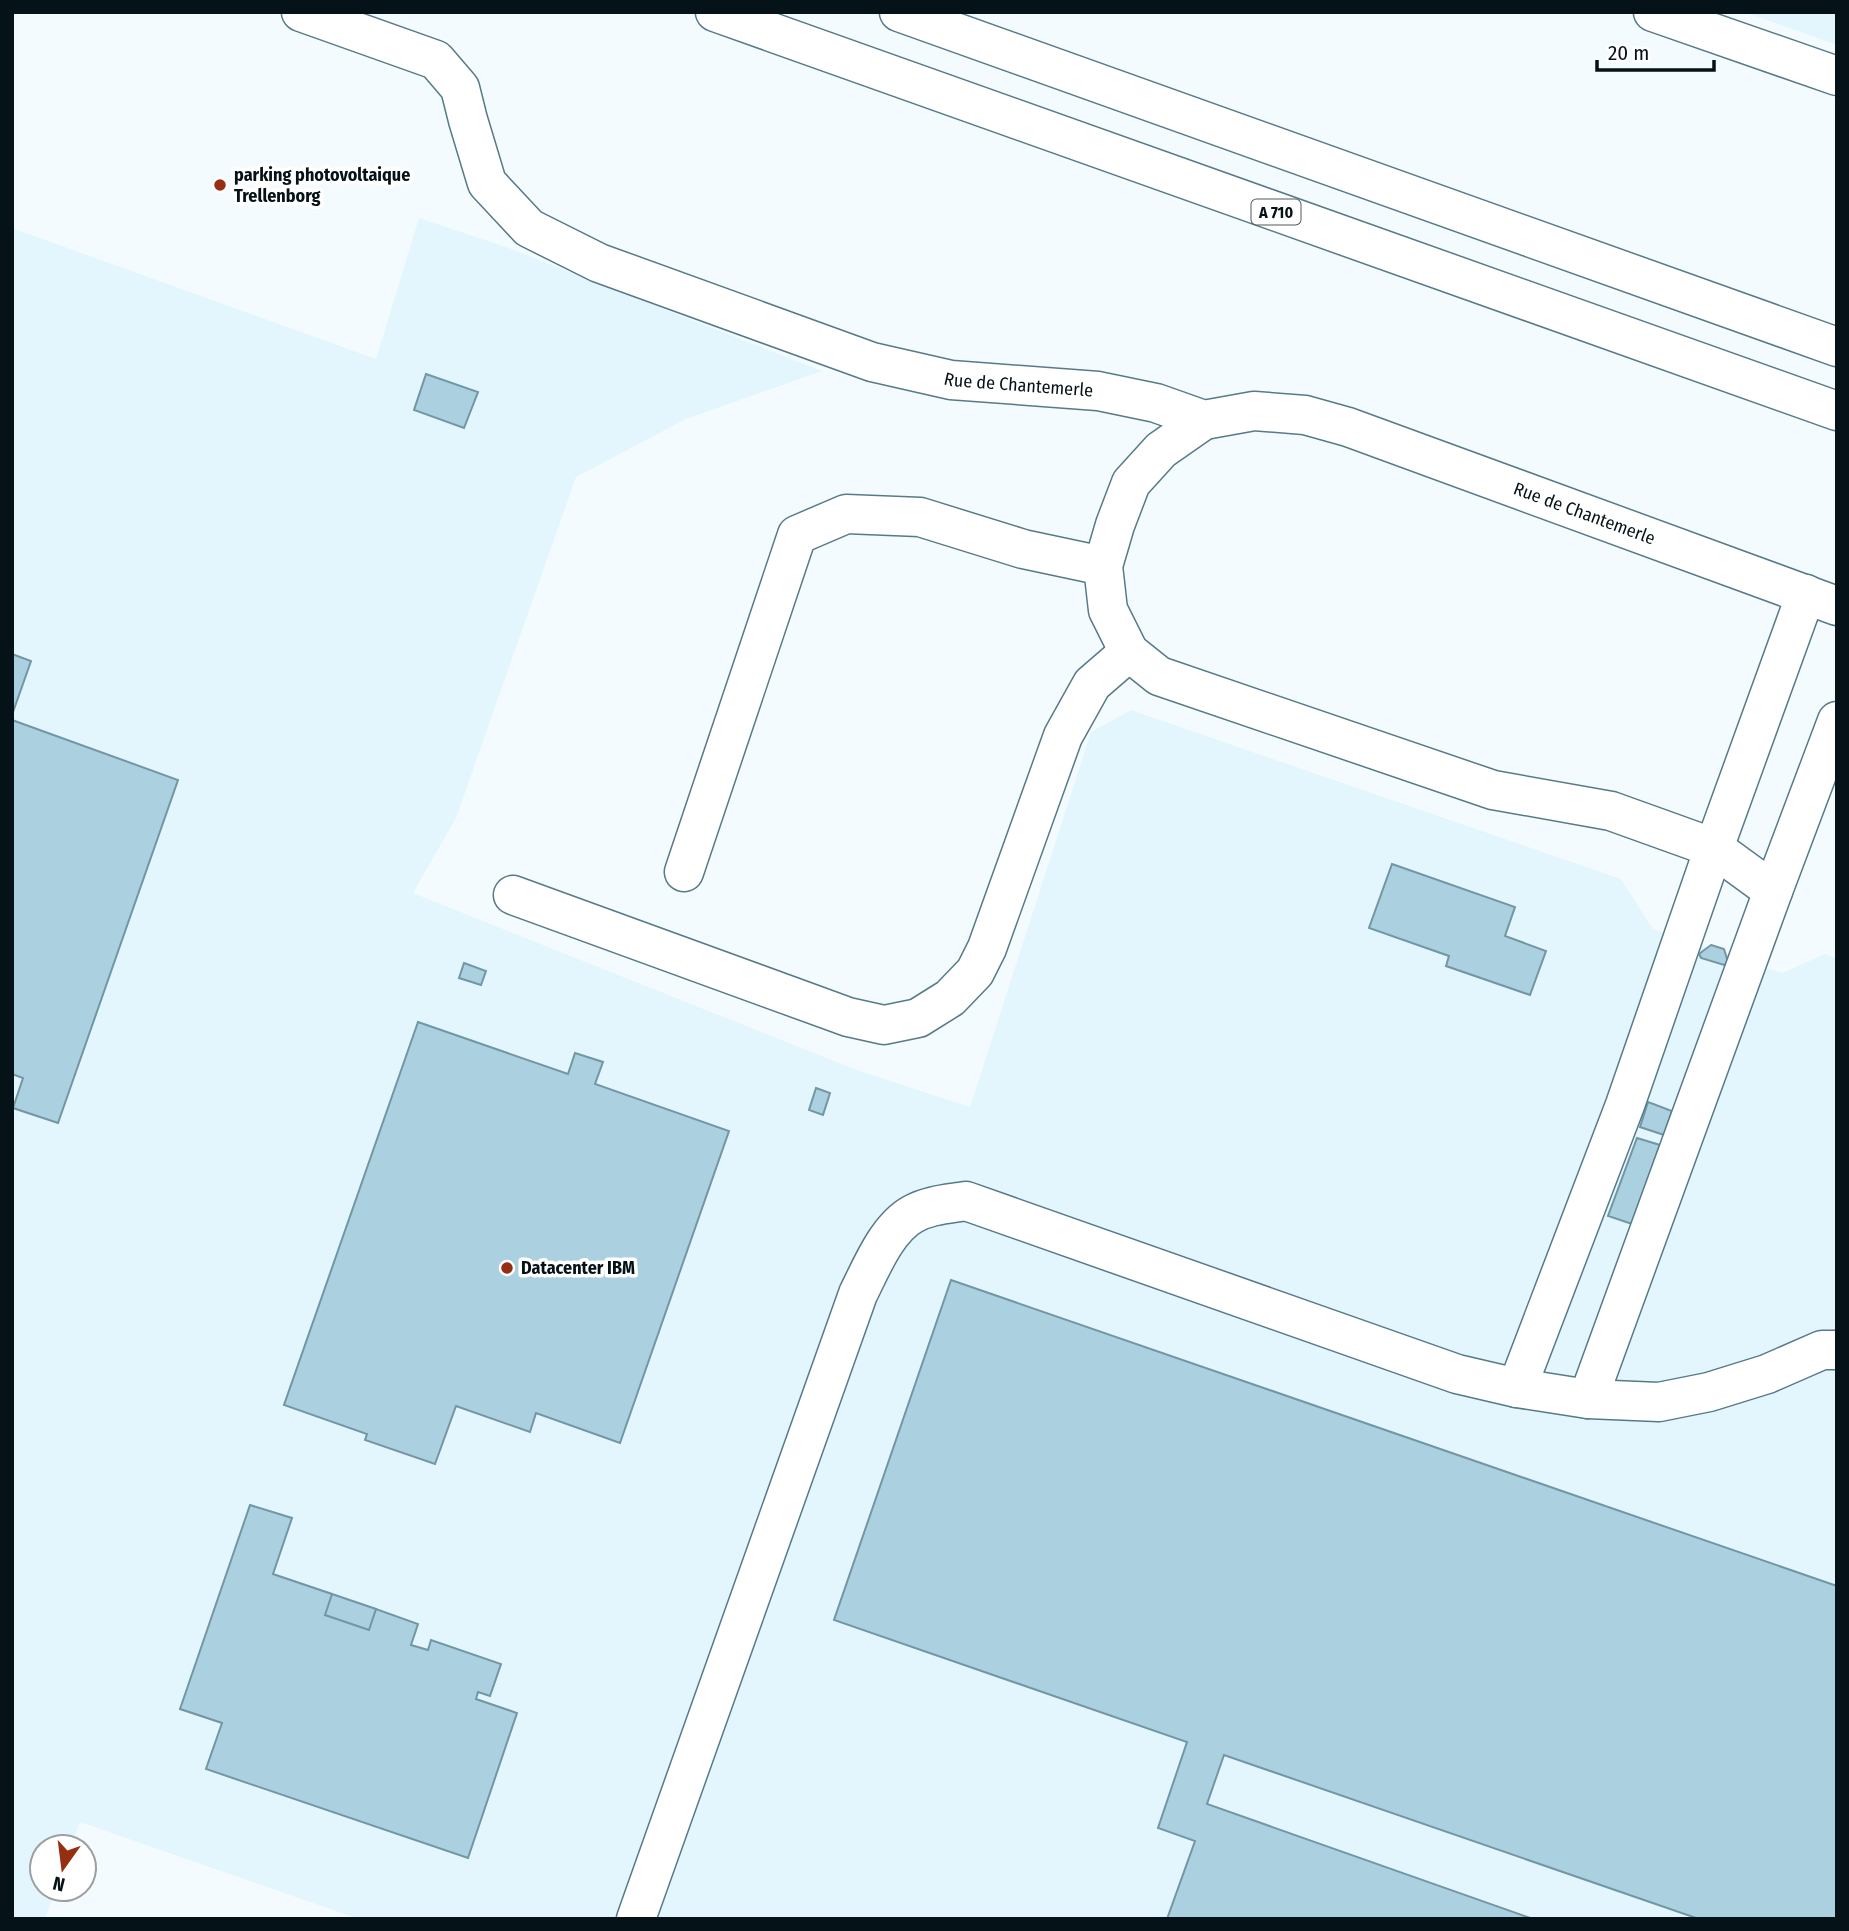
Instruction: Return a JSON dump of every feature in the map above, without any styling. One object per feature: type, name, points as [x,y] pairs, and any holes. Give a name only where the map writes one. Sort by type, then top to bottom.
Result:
[{"type":"main road","name":"Rue de Chantemerle","points":[[301,12],[436,60],[460,88],[487,183],[529,228],[600,263],[873,362],[951,380],[1098,391],[1156,403],[1204,420],[1254,411],[1305,415],[1348,427],[1822,600]]},
{"type":"main road","name":"A 710","points":[[715,12],[1837,411]]},
{"type":"main road","points":[[899,12],[1837,347]]},
{"type":"main road","points":[[1653,12],[1837,76]]},
{"type":"main road","points":[[1204,420],[1161,450],[1131,483],[1115,525],[1103,566],[1108,610],[1129,652],[1159,676],[1493,790],[1611,811],[1714,848],[1773,891]]},
{"type":"main road","points":[[684,872],[797,535],[846,514],[920,517],[1023,549],[1103,566]]},
{"type":"main road","points":[[1517,1388],[1625,1105],[1714,848],[1822,600]]},
{"type":"main road","points":[[513,895],[848,1017],[884,1025],[918,1018],[950,998],[975,972],[987,948],[1063,736],[1092,684],[1129,652]]},
{"type":"main road","points":[[1588,1399],[1837,721]]},
{"type":"main road","points":[[636,1919],[858,1294],[892,1233],[912,1214],[935,1206],[966,1201],[1457,1374],[1517,1388],[1588,1399],[1659,1402],[1672,1400],[1767,1374],[1822,1350],[1837,1350]]},
{"type":"shaded area","points":[[1744,12],[1837,12],[1837,45]]},
{"type":"shaded area","points":[[419,218],[506,247],[822,371],[686,419],[576,477],[456,818],[413,893],[854,1069],[970,1107],[1091,732],[1131,710],[1621,879],[1653,929],[1782,973],[1825,954],[1837,958],[1837,1919],[359,1919],[80,1822],[76,1833],[28,1833],[28,1903],[51,1903],[45,1919],[12,1919],[12,228],[376,359]]},
{"type":"building","points":[[426,374],[478,392],[464,428],[414,410]]},
{"type":"building","points":[[12,654],[31,661],[12,715]]},
{"type":"building","points":[[12,720],[178,780],[58,1123],[13,1108],[23,1078],[12,1074]]},
{"type":"building","points":[[1392,864],[1515,907],[1505,936],[1546,951],[1530,995],[1446,966],[1449,956],[1369,928]]},
{"type":"building","points":[[1711,945],[1724,949],[1728,962],[1724,965],[1701,958],[1699,954]]},
{"type":"building","points":[[464,963],[486,971],[481,985],[459,978]]},
{"type":"building","name":"Datacenter IBM","points":[[418,1022],[568,1074],[575,1053],[603,1062],[595,1084],[729,1131],[620,1443],[536,1413],[530,1432],[456,1406],[435,1464],[365,1440],[367,1434],[284,1405]]},
{"type":"building","points":[[816,1088],[830,1093],[823,1115],[809,1110]]},
{"type":"building","points":[[1648,1102],[1672,1111],[1664,1135],[1640,1127]]},
{"type":"building","points":[[1637,1138],[1660,1145],[1632,1224],[1608,1216]]},
{"type":"building","points":[[951,1280],[1837,1586],[1837,1919],[1699,1919],[1224,1755],[1207,1804],[1533,1919],[1167,1919],[1195,1841],[1158,1828],[1187,1742],[834,1620]]},
{"type":"building","points":[[250,1505],[292,1518],[273,1574],[332,1594],[325,1615],[369,1630],[376,1609],[418,1624],[411,1645],[428,1650],[431,1640],[501,1664],[490,1696],[478,1692],[476,1699],[517,1713],[468,1858],[206,1769],[222,1723],[180,1709]]},
{"type":"building","points":[[332,1594],[376,1609],[369,1630],[325,1615]]},
{"type":"place","name":"parking photovoltaique Trellenborg","points":[[220,185]]},
{"type":"place","name":"Datacenter IBM","points":[[507,1268]]}]
